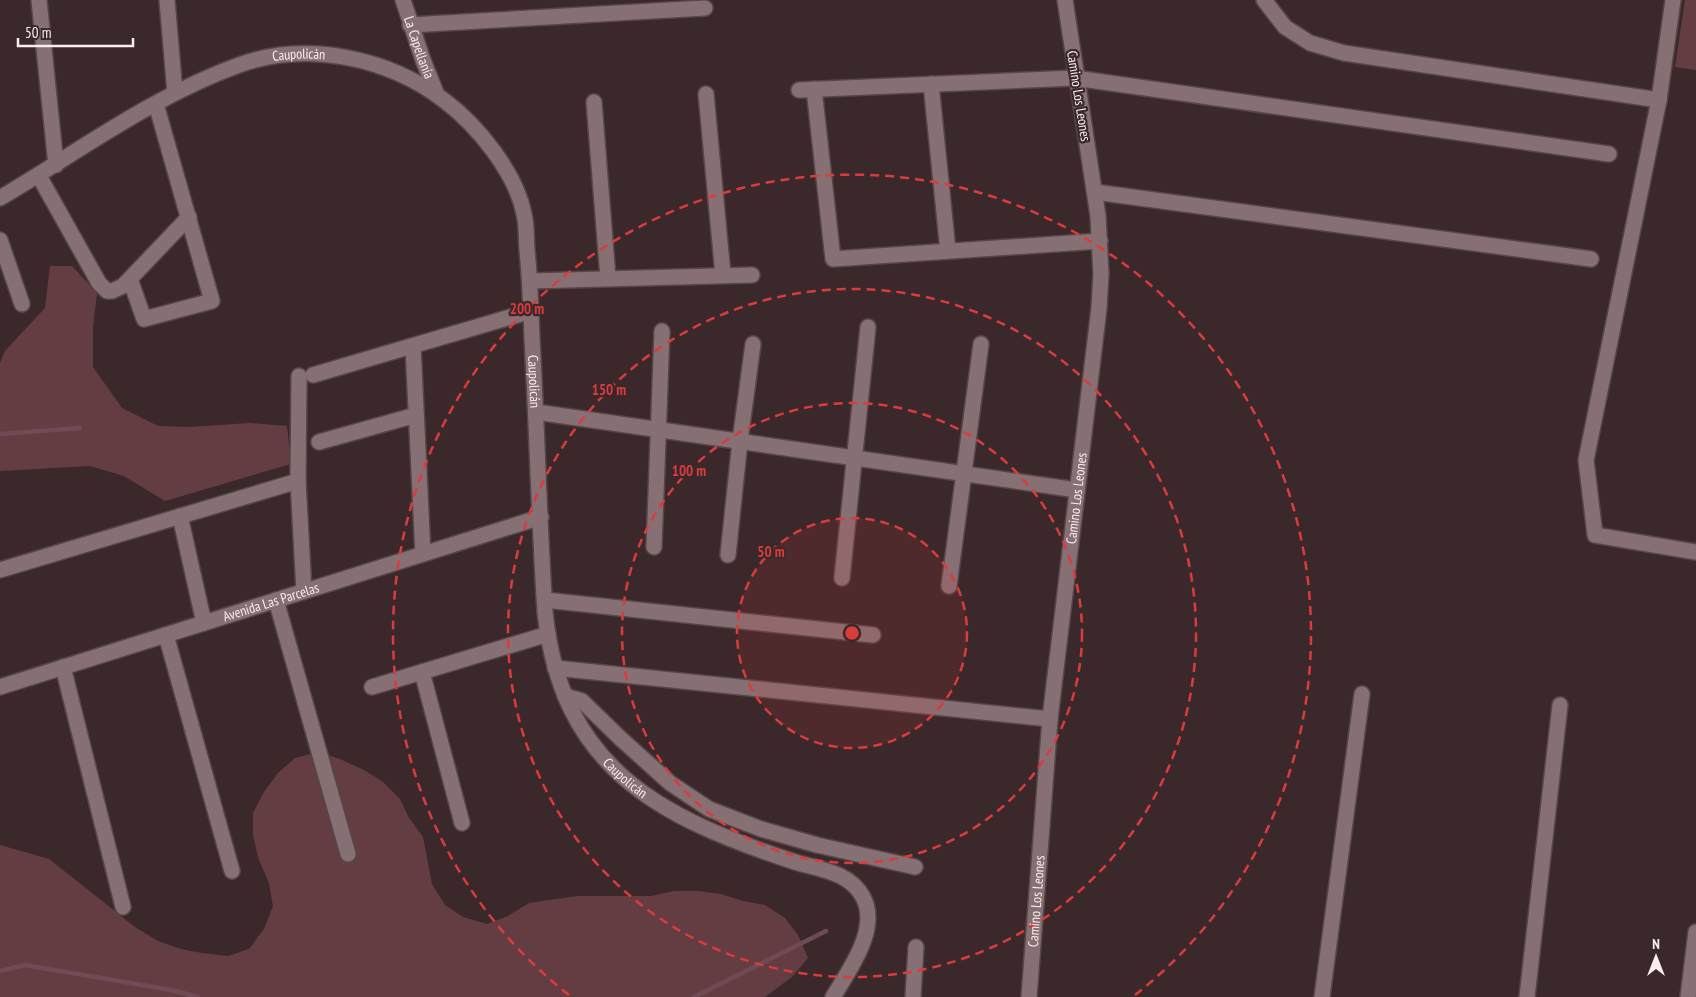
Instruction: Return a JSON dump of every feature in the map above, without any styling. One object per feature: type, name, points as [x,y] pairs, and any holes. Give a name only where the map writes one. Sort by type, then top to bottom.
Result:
[{"type":"street","points":[[39,0],[56,165]]},
{"type":"street","points":[[167,0],[175,92]]},
{"type":"street","name":"La Capellanía","points":[[403,0],[410,25],[437,95]]},
{"type":"street","name":"Camino Los Leones","points":[[1029,997],[1050,719],[1099,308],[1100,240],[1095,192],[1075,78],[1064,0]]},
{"type":"street","points":[[1264,0],[1285,27],[1310,43],[1344,53],[1658,100]]},
{"type":"street","points":[[1673,0],[1658,100],[1586,460],[1595,535],[1696,552]]},
{"type":"street","points":[[410,25],[678,5],[705,8]]},
{"type":"street","name":"Caupolicán","points":[[0,198],[175,92],[241,64],[263,59],[308,54],[339,57],[376,65],[411,80],[437,95],[470,123],[488,144],[508,174],[524,214],[530,280],[545,600],[548,634],[555,668],[565,696],[585,733],[601,755],[625,779],[656,803],[689,821],[739,843],[848,879],[855,885],[868,908],[868,926],[862,944],[833,997]]},
{"type":"street","points":[[1100,240],[833,259],[807,89],[1075,78],[1609,154]]},
{"type":"street","points":[[931,84],[948,251]]},
{"type":"street","points":[[706,94],[723,275]]},
{"type":"street","points":[[594,102],[608,278]]},
{"type":"street","points":[[130,279],[144,319],[212,301],[156,104]]},
{"type":"street","points":[[39,176],[99,283],[107,292],[112,292],[123,286],[189,217]]},
{"type":"street","points":[[1095,192],[1591,259]]},
{"type":"street","points":[[0,240],[22,304]]},
{"type":"street","points":[[530,280],[752,275]]},
{"type":"street","points":[[304,591],[298,481],[306,376],[531,311]]},
{"type":"street","points":[[842,578],[868,327]]},
{"type":"street","points":[[654,548],[662,332]]},
{"type":"street","points":[[728,555],[753,344]]},
{"type":"street","points":[[949,586],[980,344]]},
{"type":"street","points":[[413,346],[423,554]]},
{"type":"street","points":[[536,412],[1077,490]]},
{"type":"street","points":[[319,442],[416,415]]},
{"type":"street","points":[[0,570],[298,481]]},
{"type":"street","points":[[180,516],[204,623]]},
{"type":"street","name":"Avenida Las Parcelas","points":[[0,687],[541,517]]},
{"type":"street","points":[[276,600],[348,854]]},
{"type":"street","points":[[545,600],[874,635]]},
{"type":"street","points":[[372,687],[548,634]]},
{"type":"street","points":[[166,635],[232,871]]},
{"type":"street","points":[[63,667],[123,907]]},
{"type":"street","points":[[555,668],[1050,719]]},
{"type":"street","points":[[422,672],[462,823]]},
{"type":"street","points":[[1322,997],[1362,694]]},
{"type":"street","points":[[565,696],[582,700],[620,738],[670,783],[709,809],[761,829],[817,846],[916,867]]},
{"type":"street","points":[[1527,997],[1560,705]]},
{"type":"street","points":[[1688,997],[1696,932]]},
{"type":"street","points":[[913,997],[916,947]]},
{"type":"shaded area","points":[[1685,0],[1696,0],[1696,70],[1675,67]]},
{"type":"shaded area","points":[[50,266],[72,266],[97,293],[93,327],[93,367],[122,408],[158,426],[189,427],[250,423],[287,426],[291,464],[165,501],[124,476],[90,466],[0,471],[0,363],[5,351],[45,308]]},
{"type":"shaded area","points":[[318,752],[364,770],[383,782],[400,799],[409,818],[423,837],[432,884],[445,905],[463,917],[487,924],[508,916],[529,903],[579,896],[651,896],[674,891],[698,891],[721,894],[765,905],[785,918],[798,935],[808,958],[792,977],[765,997],[0,997],[0,845],[49,859],[135,927],[158,941],[181,949],[228,956],[249,949],[264,929],[273,906],[269,883],[259,860],[253,836],[253,813],[264,792],[278,773],[295,758]]},
{"type":"waterway","points":[[0,434],[80,428]]},
{"type":"waterway","points":[[694,997],[826,931]]},
{"type":"waterway","points":[[0,971],[25,965],[171,990],[198,997]]}]
